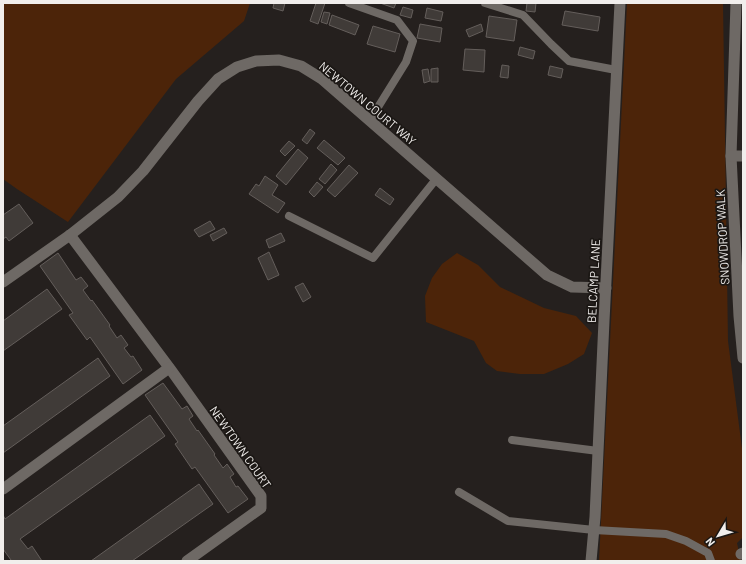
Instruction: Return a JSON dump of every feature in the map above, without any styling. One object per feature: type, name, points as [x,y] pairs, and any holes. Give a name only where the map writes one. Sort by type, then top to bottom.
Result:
[{"type":"street","name":"BELCAMP LANE","points":[[591,561],[596,517],[620,3]]},
{"type":"street","name":"SNOWDROP WALK","points":[[736,3],[731,156],[743,358]]},
{"type":"street","name":"NEWTOWN COURT WAY","points":[[70,235],[118,197],[143,171],[198,101],[218,79],[237,67],[256,61],[279,60],[301,66],[322,78],[547,275],[572,287],[606,288]]},
{"type":"street","points":[[731,156],[743,156]]},
{"type":"street","points":[[3,282],[70,235]]},
{"type":"street","name":"NEWTOWN COURT","points":[[70,235],[169,368],[261,496],[260,508],[186,561]]},
{"type":"street","points":[[3,490],[169,368]]},
{"type":"lane","points":[[349,3],[397,20],[413,41],[406,62],[370,120]]},
{"type":"lane","points":[[485,3],[523,15],[569,61],[616,70]]},
{"type":"lane","points":[[289,216],[373,258],[436,178]]},
{"type":"lane","points":[[512,440],[598,451]]},
{"type":"lane","points":[[459,492],[508,521],[594,530],[666,534],[686,541],[708,553],[711,561]]},
{"type":"shaded area","points":[[3,3],[250,3],[244,21],[176,79],[68,222],[3,179]]},
{"type":"shaded area","points":[[627,3],[723,3],[728,341],[743,456],[743,537],[737,543],[741,561],[599,561]]},
{"type":"shaded area","points":[[457,253],[478,265],[500,287],[544,308],[576,316],[592,333],[584,354],[568,364],[544,374],[520,374],[497,371],[486,363],[474,341],[426,322],[425,296],[432,278],[442,264]]},
{"type":"building","points":[[274,3],[285,3],[283,11],[273,8]]},
{"type":"building","points":[[316,3],[325,3],[318,24],[310,21]]},
{"type":"building","points":[[380,3],[396,3],[394,8]]},
{"type":"building","points":[[527,3],[536,3],[535,12],[526,11]]},
{"type":"building","points":[[403,7],[413,10],[411,18],[400,15]]},
{"type":"building","points":[[427,8],[443,12],[441,21],[425,18]]},
{"type":"building","points":[[565,11],[600,17],[598,31],[562,25]]},
{"type":"building","points":[[324,12],[330,13],[327,24],[321,22]]},
{"type":"building","points":[[332,15],[359,25],[355,35],[329,25]]},
{"type":"building","points":[[489,16],[517,20],[514,41],[486,37]]},
{"type":"building","points":[[420,24],[442,28],[440,42],[417,38]]},
{"type":"building","points":[[481,24],[483,31],[469,37],[466,30]]},
{"type":"building","points":[[373,26],[400,34],[395,52],[367,44]]},
{"type":"building","points":[[520,47],[535,51],[533,59],[518,55]]},
{"type":"building","points":[[465,49],[485,50],[484,72],[463,70]]},
{"type":"building","points":[[502,65],[509,66],[508,78],[500,77]]},
{"type":"building","points":[[550,66],[563,69],[561,78],[548,75]]},
{"type":"building","points":[[438,68],[438,82],[431,82],[431,69]]},
{"type":"building","points":[[428,69],[430,81],[424,83],[422,70]]},
{"type":"building","points":[[310,129],[315,133],[307,144],[302,140]]},
{"type":"building","points":[[324,140],[345,158],[338,165],[317,148]]},
{"type":"building","points":[[289,141],[295,146],[285,156],[280,151]]},
{"type":"building","points":[[298,149],[308,158],[286,185],[276,176]]},
{"type":"building","points":[[331,164],[337,170],[325,184],[319,179]]},
{"type":"building","points":[[349,165],[358,173],[335,197],[327,190]]},
{"type":"building","points":[[265,176],[278,185],[272,195],[285,203],[278,213],[249,194],[256,184],[259,186]]},
{"type":"building","points":[[317,182],[323,187],[314,197],[309,192]]},
{"type":"building","points":[[380,188],[394,199],[390,205],[375,195]]},
{"type":"building","points":[[19,204],[33,223],[9,241],[6,237],[3,239],[3,215]]},
{"type":"building","points":[[210,221],[215,229],[199,237],[194,230]]},
{"type":"building","points":[[224,228],[227,233],[213,241],[210,235]]},
{"type":"building","points":[[281,233],[285,241],[269,248],[266,240]]},
{"type":"building","points":[[269,252],[279,275],[268,280],[258,258]]},
{"type":"building","points":[[58,253],[76,280],[81,277],[88,286],[83,290],[110,325],[109,326],[117,338],[121,335],[128,345],[124,348],[131,357],[133,356],[142,370],[123,384],[90,337],[87,340],[69,315],[73,313],[40,266]]},
{"type":"building","points":[[303,283],[311,297],[303,302],[295,287]]},
{"type":"building","points":[[47,289],[62,309],[3,351],[3,321]]},
{"type":"building","points":[[98,358],[110,376],[3,453],[3,426]]},
{"type":"building","points":[[163,383],[182,409],[187,406],[193,416],[189,419],[215,454],[214,455],[223,468],[227,464],[234,474],[230,477],[236,487],[238,486],[248,499],[228,513],[195,467],[192,469],[175,444],[178,442],[145,395]]},
{"type":"building","points":[[150,415],[165,436],[20,539],[28,549],[32,546],[42,561],[9,561],[11,560],[3,549],[3,515],[5,519]]},
{"type":"building","points":[[199,484],[213,504],[132,561],[91,561]]}]
